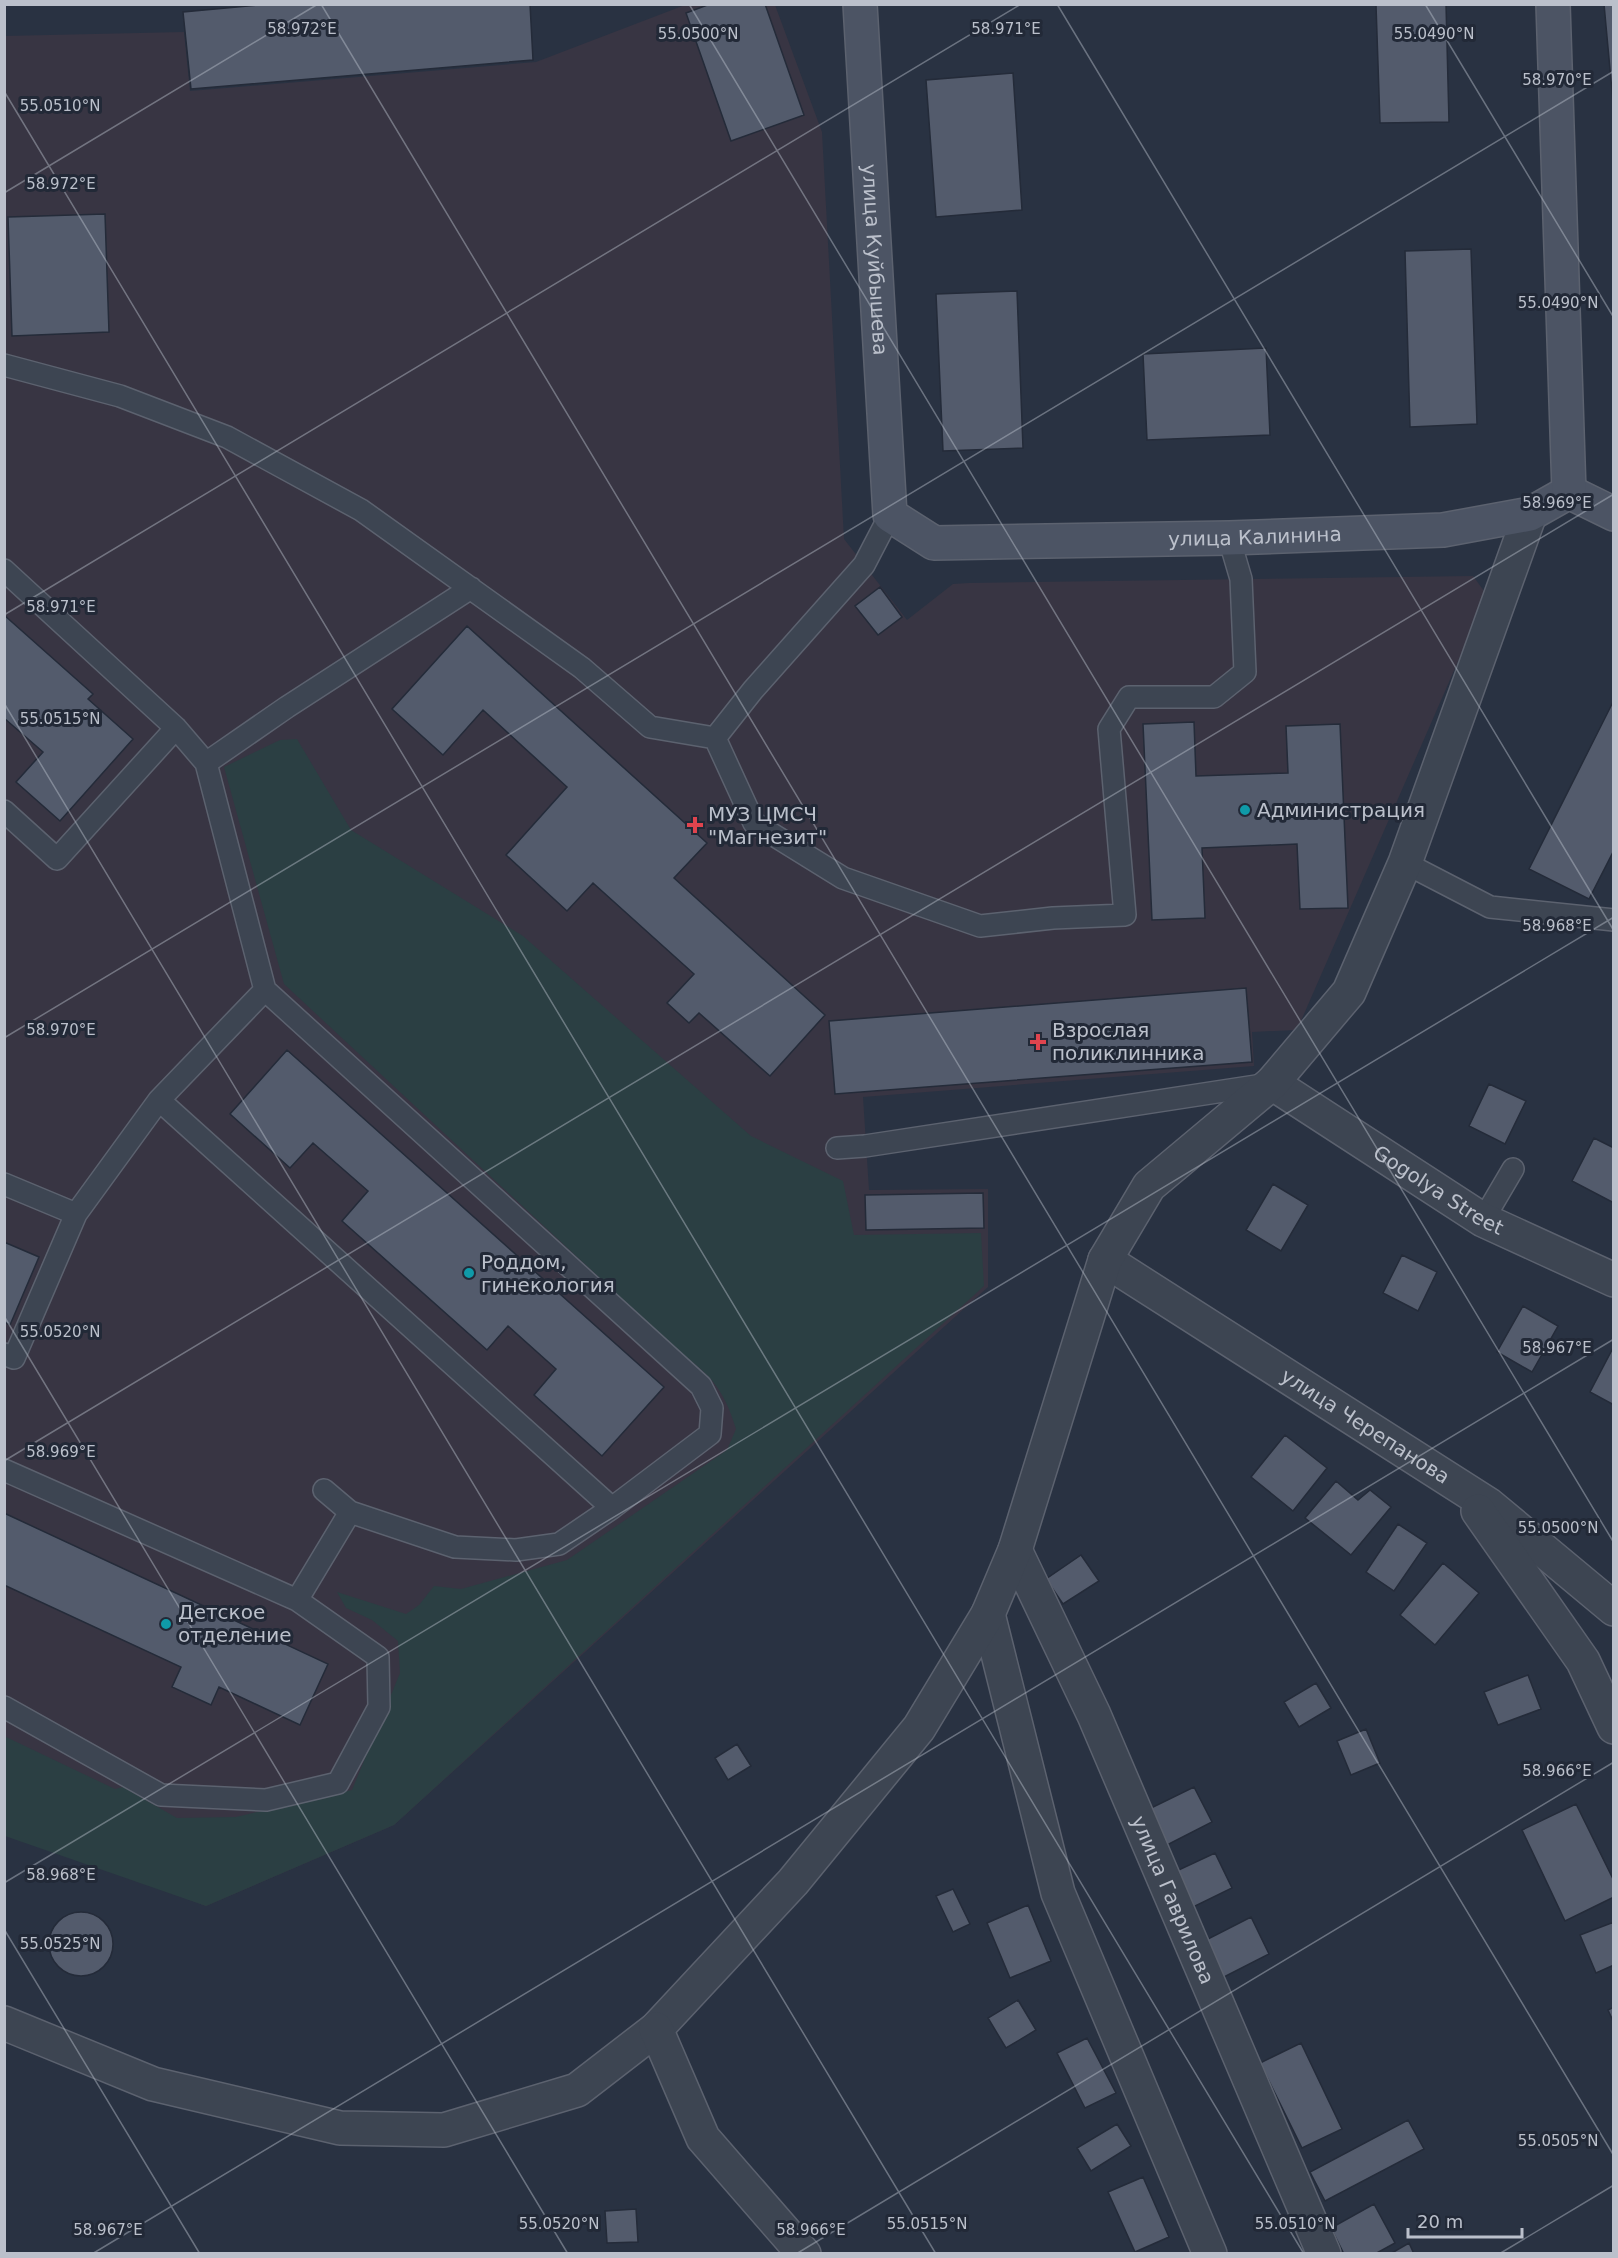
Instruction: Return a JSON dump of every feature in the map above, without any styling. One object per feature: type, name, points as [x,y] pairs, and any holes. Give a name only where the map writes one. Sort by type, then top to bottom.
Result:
[{"type":"street","name":"улица Куйбышева","points":[[860,4],[890,515]]},
{"type":"street","points":[[1553,4],[1569,492],[1614,514]]},
{"type":"street","name":"улица Калинина","points":[[890,515],[934,543],[1229,538],[1443,530],[1530,514],[1569,492]]},
{"type":"street","points":[[4,2023],[164,2086],[340,2128],[444,2130],[578,2090],[656,2029],[793,1882],[919,1728],[988,1614],[1015,1550],[1105,1260],[1149,1186],[1272,1083],[1349,992],[1405,863],[1530,514]]},
{"type":"street","name":"Gogolya Street","points":[[1272,1083],[1483,1220],[1614,1280]]},
{"type":"street","name":"улица Черепанова","points":[[1105,1260],[1489,1505],[1614,1608]]},
{"type":"street","points":[[1462,1488],[1583,1661],[1614,1728]]},
{"type":"street","name":"улица Гаврилова","points":[[1015,1550],[1094,1715],[1324,2253]]},
{"type":"street","points":[[988,1614],[1058,1893],[1210,2253]]},
{"type":"street","points":[[656,2029],[703,2138],[804,2253]]},
{"type":"lane","points":[[4,365],[120,396],[226,437],[361,510],[582,668],[650,727],[715,738]]},
{"type":"lane","points":[[715,738],[753,690],[864,565],[890,515]]},
{"type":"lane","points":[[715,738],[754,823],[843,878],[980,926],[1053,918],[1125,915],[1109,729],[1129,697],[1214,697],[1245,672],[1241,579],[1229,538]]},
{"type":"lane","points":[[4,570],[176,728],[206,763],[265,990],[701,1386],[712,1408],[710,1434],[612,1508],[559,1544],[516,1550],[455,1547],[350,1512],[324,1490]]},
{"type":"lane","points":[[206,763],[287,707],[471,588]]},
{"type":"lane","points":[[4,811],[57,859],[176,728]]},
{"type":"lane","points":[[1405,863],[1490,907],[1614,920]]},
{"type":"lane","points":[[4,1354],[14,1358],[76,1214],[159,1100],[265,990]]},
{"type":"lane","points":[[837,1148],[865,1146],[1272,1083]]},
{"type":"lane","points":[[159,1100],[612,1508]]},
{"type":"lane","points":[[1483,1220],[1513,1169]]},
{"type":"lane","points":[[4,1184],[76,1214]]},
{"type":"lane","points":[[4,1470],[297,1600],[378,1657],[379,1707],[338,1783],[266,1800],[161,1795],[4,1707]]},
{"type":"lane","points":[[297,1600],[350,1512]]},
{"type":"shaded area","name":"МУЗ ЦМСЧ \"Магнезит\"","points":[[685,5],[775,5],[822,132],[844,539],[907,620],[953,584],[969,583],[1473,576],[1487,595],[1297,1030],[1252,1032],[1254,1066],[863,1097],[869,1190],[988,1189],[988,1287],[394,1825],[206,1906],[5,1832],[4,36],[184,32],[190,91],[536,62]]},
{"type":"green space","points":[[297,739],[351,830],[523,936],[751,1136],[843,1181],[854,1235],[981,1233],[984,1286],[394,1825],[206,1906],[5,1836],[4,1736],[115,1789],[123,1787],[177,1818],[236,1817],[352,1790],[400,1673],[398,1641],[372,1620],[346,1608],[337,1592],[406,1614],[419,1605],[434,1586],[461,1589],[567,1560],[727,1450],[736,1429],[721,1392],[699,1367],[677,1350],[284,984],[224,767],[280,740]]},
{"type":"building","points":[[268,4],[530,4],[533,60],[191,89],[183,12]]},
{"type":"building","points":[[710,4],[765,4],[804,115],[731,141],[686,13]]},
{"type":"building","points":[[1446,4],[1449,122],[1380,123],[1376,5]]},
{"type":"building","points":[[1604,4],[1614,4],[1614,102],[1613,102]]},
{"type":"building","points":[[1013,73],[1022,210],[936,217],[926,80]]},
{"type":"building","points":[[105,214],[109,332],[12,336],[8,217]]},
{"type":"building","points":[[1471,249],[1477,424],[1410,427],[1405,251]]},
{"type":"building","points":[[1017,291],[1023,448],[943,451],[936,294]]},
{"type":"building","points":[[1266,348],[1270,435],[1147,440],[1143,354]]},
{"type":"building","points":[[880,587],[902,617],[878,635],[855,606]]},
{"type":"building","points":[[4,615],[93,694],[88,699],[133,739],[60,821],[16,782],[43,752],[4,718]]},
{"type":"building","points":[[467,626],[707,843],[674,878],[825,1015],[770,1076],[699,1013],[689,1023],[667,1003],[694,974],[593,883],[567,911],[506,855],[567,787],[483,710],[443,755],[392,709]]},
{"type":"building","points":[[1614,700],[1614,850],[1589,899],[1529,869]]},
{"type":"building","name":"Администрация","points":[[1194,722],[1196,776],[1288,773],[1286,726],[1340,724],[1348,908],[1300,909],[1297,844],[1202,848],[1205,918],[1152,920],[1143,724]]},
{"type":"building","points":[[1246,988],[1252,1062],[835,1094],[829,1021]]},
{"type":"building","name":"Роддом, гинекология","points":[[287,1050],[664,1387],[602,1456],[534,1395],[556,1369],[508,1326],[487,1350],[342,1221],[368,1191],[313,1143],[290,1168],[230,1114]]},
{"type":"building","points":[[1489,1084],[1526,1101],[1505,1144],[1469,1126]]},
{"type":"building","points":[[1594,1138],[1614,1148],[1614,1203],[1572,1181]]},
{"type":"building","points":[[1273,1184],[1308,1205],[1281,1251],[1246,1230]]},
{"type":"building","points":[[983,1193],[984,1228],[866,1230],[865,1195]]},
{"type":"building","points":[[4,1242],[39,1257],[10,1325],[4,1322]]},
{"type":"building","points":[[1402,1255],[1437,1272],[1418,1311],[1383,1293]]},
{"type":"building","points":[[1523,1306],[1558,1326],[1532,1372],[1497,1352]]},
{"type":"building","points":[[1614,1349],[1614,1405],[1590,1392]]},
{"type":"building","points":[[1285,1435],[1327,1468],[1293,1511],[1251,1477]]},
{"type":"building","points":[[1336,1481],[1358,1500],[1370,1490],[1391,1507],[1351,1555],[1305,1518]]},
{"type":"building","name":"Детское отделение","points":[[4,1513],[328,1664],[300,1725],[219,1687],[211,1705],[172,1687],[181,1667],[4,1585]]},
{"type":"building","points":[[1398,1524],[1427,1543],[1394,1591],[1366,1572]]},
{"type":"building","points":[[1081,1555],[1099,1581],[1063,1604],[1046,1579]]},
{"type":"building","points":[[1443,1563],[1479,1593],[1435,1645],[1400,1615]]},
{"type":"building","points":[[1528,1675],[1541,1709],[1498,1725],[1484,1692]]},
{"type":"building","points":[[1316,1683],[1331,1708],[1299,1727],[1284,1702]]},
{"type":"building","points":[[1366,1729],[1380,1763],[1351,1775],[1337,1741]]},
{"type":"building","points":[[737,1744],[751,1766],[728,1780],[715,1758]]},
{"type":"building","points":[[1194,1787],[1212,1822],[1167,1845],[1149,1809]]},
{"type":"building","points":[[1576,1804],[1614,1881],[1614,1897],[1565,1921],[1522,1830]]},
{"type":"building","points":[[1215,1853],[1232,1888],[1187,1910],[1170,1874]]},
{"type":"building","points":[[953,1889],[970,1924],[953,1932],[936,1896]]},
{"type":"building","points":[[1028,1905],[1051,1961],[1010,1978],[987,1923]]},
{"type":"building","points":[[75,1912],[87,1912],[104,1921],[111,1932],[113,1944],[111,1956],[104,1967],[87,1976],[75,1976],[63,1971],[54,1962],[49,1950],[49,1938],[54,1926],[63,1917]]},
{"type":"building","points":[[1251,1917],[1269,1954],[1222,1978],[1204,1941]]},
{"type":"building","points":[[1614,1922],[1614,1965],[1596,1973],[1580,1935]]},
{"type":"building","points":[[1018,2000],[1036,2030],[1006,2048],[988,2018]]},
{"type":"building","points":[[1614,2007],[1614,2023],[1608,2010]]},
{"type":"building","points":[[1087,2038],[1116,2093],[1085,2108],[1057,2053]]},
{"type":"building","points":[[1301,2043],[1342,2129],[1302,2148],[1260,2063]]},
{"type":"building","points":[[1408,2120],[1424,2149],[1325,2201],[1310,2172]]},
{"type":"building","points":[[1117,2124],[1131,2146],[1091,2171],[1077,2148]]},
{"type":"building","points":[[1143,2177],[1169,2237],[1135,2252],[1108,2192]]},
{"type":"building","points":[[1374,2204],[1395,2243],[1375,2254],[1344,2254],[1331,2228]]},
{"type":"building","points":[[636,2209],[638,2242],[607,2243],[605,2211]]},
{"type":"building","points":[[1409,2243],[1414,2254],[1390,2254]]},
{"type":"place","name":"Администрация","points":[[1245,810]]},
{"type":"place","name":"МУЗ ЦМСЧ \"Магнезит\"","points":[[695,825]]},
{"type":"place","name":"Взрослая поликлинника","points":[[1038,1042]]},
{"type":"place","name":"Роддом, гинекология","points":[[469,1273]]},
{"type":"place","name":"Детское отделение","points":[[166,1624]]}]
